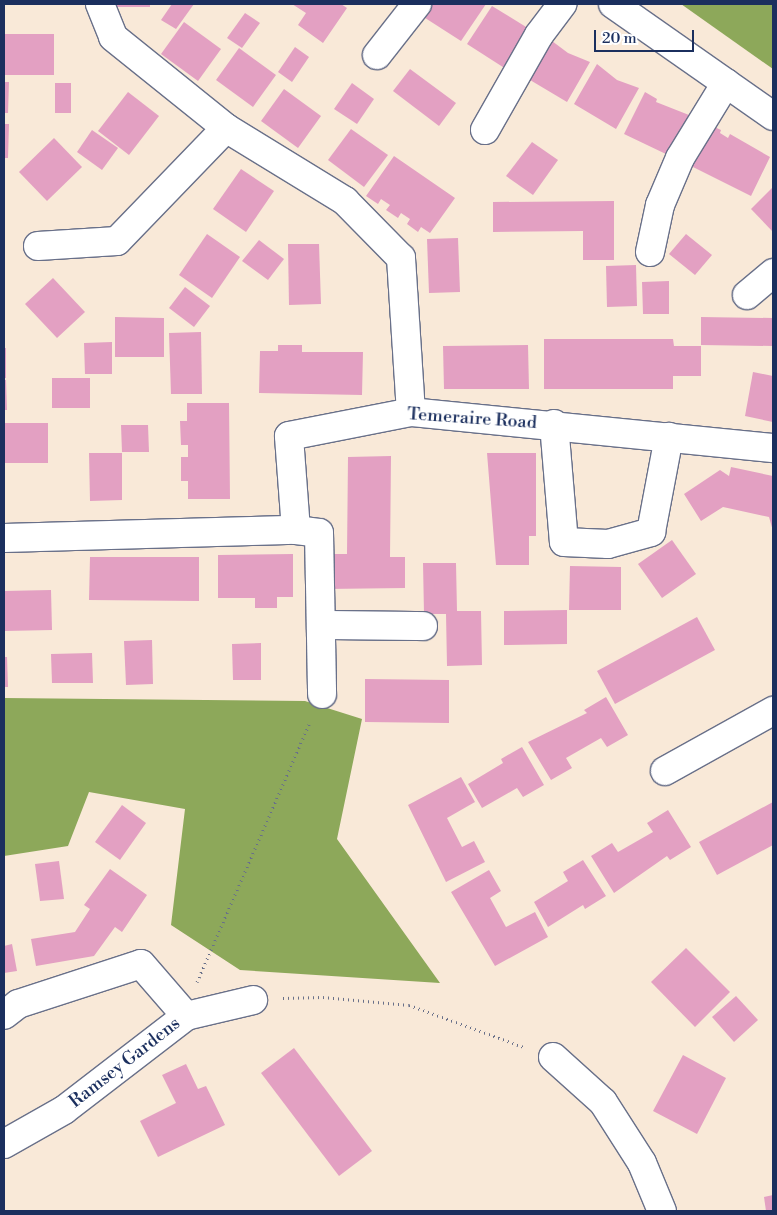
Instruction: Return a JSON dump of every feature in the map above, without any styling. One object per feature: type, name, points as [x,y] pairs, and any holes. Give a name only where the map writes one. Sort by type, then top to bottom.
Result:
[{"type":"street","points":[[100,4],[113,37],[226,128],[345,201],[401,258],[411,412]]},
{"type":"street","points":[[377,55],[416,4]]},
{"type":"street","points":[[485,130],[539,36],[562,4]]},
{"type":"street","points":[[614,4],[773,116]]},
{"type":"street","points":[[650,252],[660,205],[680,158],[726,83]]},
{"type":"street","points":[[38,246],[116,241],[226,128]]},
{"type":"street","points":[[747,295],[773,273]]},
{"type":"street","name":"Temeraire Road","points":[[296,530],[289,436],[411,412],[554,424],[773,448]]},
{"type":"street","points":[[554,424],[564,542],[608,544],[651,532],[669,437]]},
{"type":"street","points":[[4,538],[296,530],[320,533],[322,694]]},
{"type":"street","points":[[321,625],[423,626]]},
{"type":"street","points":[[665,772],[773,711]]},
{"type":"street","points":[[4,1015],[18,1004],[141,964],[186,1016]]},
{"type":"street","name":"Ramsey Gardens","points":[[4,1144],[64,1110],[186,1016],[253,1000]]},
{"type":"street","points":[[553,1057],[603,1102],[642,1163],[662,1211]]},
{"type":"path","points":[[186,1016],[198,981],[322,694]]},
{"type":"path","points":[[253,1000],[323,997],[409,1005],[553,1057]]},
{"type":"green space","points":[[681,4],[773,4],[773,69]]},
{"type":"green space","points":[[4,698],[305,701],[362,719],[337,839],[440,983],[240,970],[171,925],[185,809],[89,792],[68,846],[4,856]]},
{"type":"building","points":[[112,4],[150,4],[150,7],[112,7]]},
{"type":"building","points":[[172,4],[194,4],[176,29],[161,20]]},
{"type":"building","points":[[292,4],[341,4],[347,8],[323,43],[298,25],[306,13]]},
{"type":"building","points":[[430,4],[486,4],[461,41],[422,16]]},
{"type":"building","points":[[492,6],[531,30],[506,69],[467,44]]},
{"type":"building","points":[[245,13],[260,23],[242,48],[227,38]]},
{"type":"building","points":[[184,22],[221,49],[198,81],[161,54]]},
{"type":"building","points":[[5,34],[54,34],[54,75],[5,75]]},
{"type":"building","points":[[548,38],[568,53],[590,62],[567,102],[525,77]]},
{"type":"building","points":[[295,47],[309,57],[292,82],[278,72]]},
{"type":"building","points":[[239,48],[276,75],[253,107],[216,80]]},
{"type":"building","points":[[597,64],[617,80],[639,88],[616,129],[574,104]]},
{"type":"building","points":[[410,69],[456,103],[439,126],[393,91]]},
{"type":"building","points":[[4,82],[9,82],[8,113],[4,113]]},
{"type":"building","points":[[55,83],[71,83],[71,113],[55,113]]},
{"type":"building","points":[[352,83],[374,99],[357,124],[334,109]]},
{"type":"building","points":[[284,89],[321,116],[298,148],[261,121]]},
{"type":"building","points":[[128,92],[159,116],[129,155],[98,131]]},
{"type":"building","points":[[645,92],[657,99],[656,102],[689,115],[668,155],[624,134]]},
{"type":"building","points":[[4,124],[9,124],[8,158],[4,158]]},
{"type":"building","points":[[708,124],[721,130],[720,133],[728,138],[730,134],[770,157],[751,196],[689,165]]},
{"type":"building","points":[[351,129],[388,155],[364,187],[328,160]]},
{"type":"building","points":[[92,130],[118,148],[102,170],[77,152]]},
{"type":"building","points":[[54,138],[82,167],[47,201],[19,172]]},
{"type":"building","points":[[532,142],[558,160],[533,195],[506,176]]},
{"type":"building","points":[[394,156],[455,198],[430,233],[421,227],[418,232],[407,224],[410,219],[401,213],[398,218],[386,210],[390,205],[381,199],[378,204],[366,196]]},
{"type":"building","points":[[241,169],[274,191],[246,232],[213,209]]},
{"type":"building","points":[[773,187],[773,232],[751,209]]},
{"type":"building","points":[[614,201],[614,260],[583,260],[583,231],[493,232],[493,202]]},
{"type":"building","points":[[207,234],[240,257],[212,298],[179,275]]},
{"type":"building","points":[[686,234],[712,255],[695,275],[669,254]]},
{"type":"building","points":[[458,238],[460,292],[429,293],[427,239]]},
{"type":"building","points":[[259,240],[284,259],[268,280],[242,261]]},
{"type":"building","points":[[288,244],[319,244],[321,304],[289,305]]},
{"type":"building","points":[[636,265],[637,306],[607,307],[606,266]]},
{"type":"building","points":[[53,278],[85,312],[57,338],[25,304]]},
{"type":"building","points":[[669,281],[669,314],[643,314],[642,282]]},
{"type":"building","points":[[185,287],[210,306],[194,327],[169,308]]},
{"type":"building","points":[[115,317],[164,318],[164,357],[115,357]]},
{"type":"building","points":[[701,317],[773,318],[773,346],[701,345]]},
{"type":"building","points":[[201,332],[202,394],[171,394],[169,333]]},
{"type":"building","points":[[544,339],[673,339],[674,346],[701,346],[701,376],[673,376],[673,389],[544,389]]},
{"type":"building","points":[[112,342],[112,374],[85,374],[84,343]]},
{"type":"building","points":[[278,345],[302,345],[302,352],[363,352],[362,395],[259,393],[260,351],[278,351]]},
{"type":"building","points":[[528,345],[529,389],[444,389],[443,346]]},
{"type":"building","points":[[4,348],[6,348],[6,378],[4,378]]},
{"type":"building","points":[[753,372],[773,376],[773,422],[745,416]]},
{"type":"building","points":[[52,378],[90,378],[90,408],[52,408]]},
{"type":"building","points":[[4,380],[6,380],[7,410],[4,410]]},
{"type":"building","points":[[187,403],[229,403],[230,499],[188,499],[188,481],[181,481],[181,457],[188,457],[188,445],[181,445],[180,421],[187,421]]},
{"type":"building","points":[[4,423],[48,423],[48,463],[4,463]]},
{"type":"building","points":[[121,425],[148,425],[149,452],[122,452]]},
{"type":"building","points":[[89,453],[122,453],[122,500],[90,501]]},
{"type":"building","points":[[487,453],[536,453],[536,536],[529,536],[529,565],[496,565]]},
{"type":"building","points":[[391,456],[390,557],[405,557],[405,588],[326,589],[326,554],[347,554],[348,457]]},
{"type":"building","points":[[731,467],[773,476],[773,531],[769,517],[723,507],[701,521],[684,494],[720,470],[729,476]]},
{"type":"building","points":[[672,540],[696,574],[662,598],[638,564]]},
{"type":"building","points":[[293,554],[293,597],[277,597],[277,608],[255,608],[255,598],[218,598],[218,555]]},
{"type":"building","points":[[90,557],[199,557],[199,601],[89,600]]},
{"type":"building","points":[[423,563],[456,563],[457,611],[481,611],[482,665],[447,666],[446,614],[424,614]]},
{"type":"building","points":[[570,566],[621,567],[621,610],[569,610]]},
{"type":"building","points":[[51,590],[52,630],[4,631],[4,591]]},
{"type":"building","points":[[567,610],[567,644],[504,645],[504,611]]},
{"type":"building","points":[[697,617],[715,650],[615,704],[597,671]]},
{"type":"building","points":[[152,640],[153,684],[126,685],[124,641]]},
{"type":"building","points":[[261,643],[261,680],[233,680],[232,644]]},
{"type":"building","points":[[92,653],[93,683],[52,683],[51,654]]},
{"type":"building","points":[[4,657],[7,657],[8,687],[4,687]]},
{"type":"building","points":[[365,679],[449,680],[449,723],[365,722]]},
{"type":"building","points":[[606,697],[628,735],[607,747],[601,738],[566,758],[572,768],[551,780],[528,742],[587,713],[584,710]]},
{"type":"building","points":[[522,747],[544,785],[523,797],[517,788],[482,808],[468,784],[503,763],[501,759]]},
{"type":"building","points":[[461,777],[475,802],[447,818],[462,847],[474,841],[485,862],[446,882],[408,805]]},
{"type":"building","points":[[773,802],[773,845],[717,875],[699,842]]},
{"type":"building","points":[[122,805],[146,823],[120,860],[95,842]]},
{"type":"building","points":[[668,810],[691,847],[670,860],[667,856],[614,893],[591,856],[612,843],[618,852],[653,832],[647,823]]},
{"type":"building","points":[[583,860],[606,896],[585,909],[583,905],[548,927],[534,902],[568,881],[563,872]]},
{"type":"building","points":[[59,861],[64,899],[40,901],[35,864]]},
{"type":"building","points":[[110,869],[147,895],[122,932],[115,927],[94,956],[36,966],[31,939],[75,932],[90,909],[84,905]]},
{"type":"building","points":[[489,870],[501,891],[490,898],[506,927],[535,912],[548,937],[495,966],[451,892]]},
{"type":"building","points":[[12,944],[17,971],[4,973],[4,946]]},
{"type":"building","points":[[686,948],[730,992],[695,1027],[651,982]]},
{"type":"building","points":[[736,996],[758,1020],[734,1042],[712,1017]]},
{"type":"building","points":[[294,1048],[372,1151],[339,1176],[261,1073]]},
{"type":"building","points":[[683,1055],[726,1078],[697,1134],[653,1111]]},
{"type":"building","points":[[186,1064],[198,1089],[206,1086],[225,1125],[158,1157],[140,1121],[176,1103],[162,1075]]},
{"type":"building","points":[[773,1195],[773,1211],[766,1211],[764,1197]]}]
